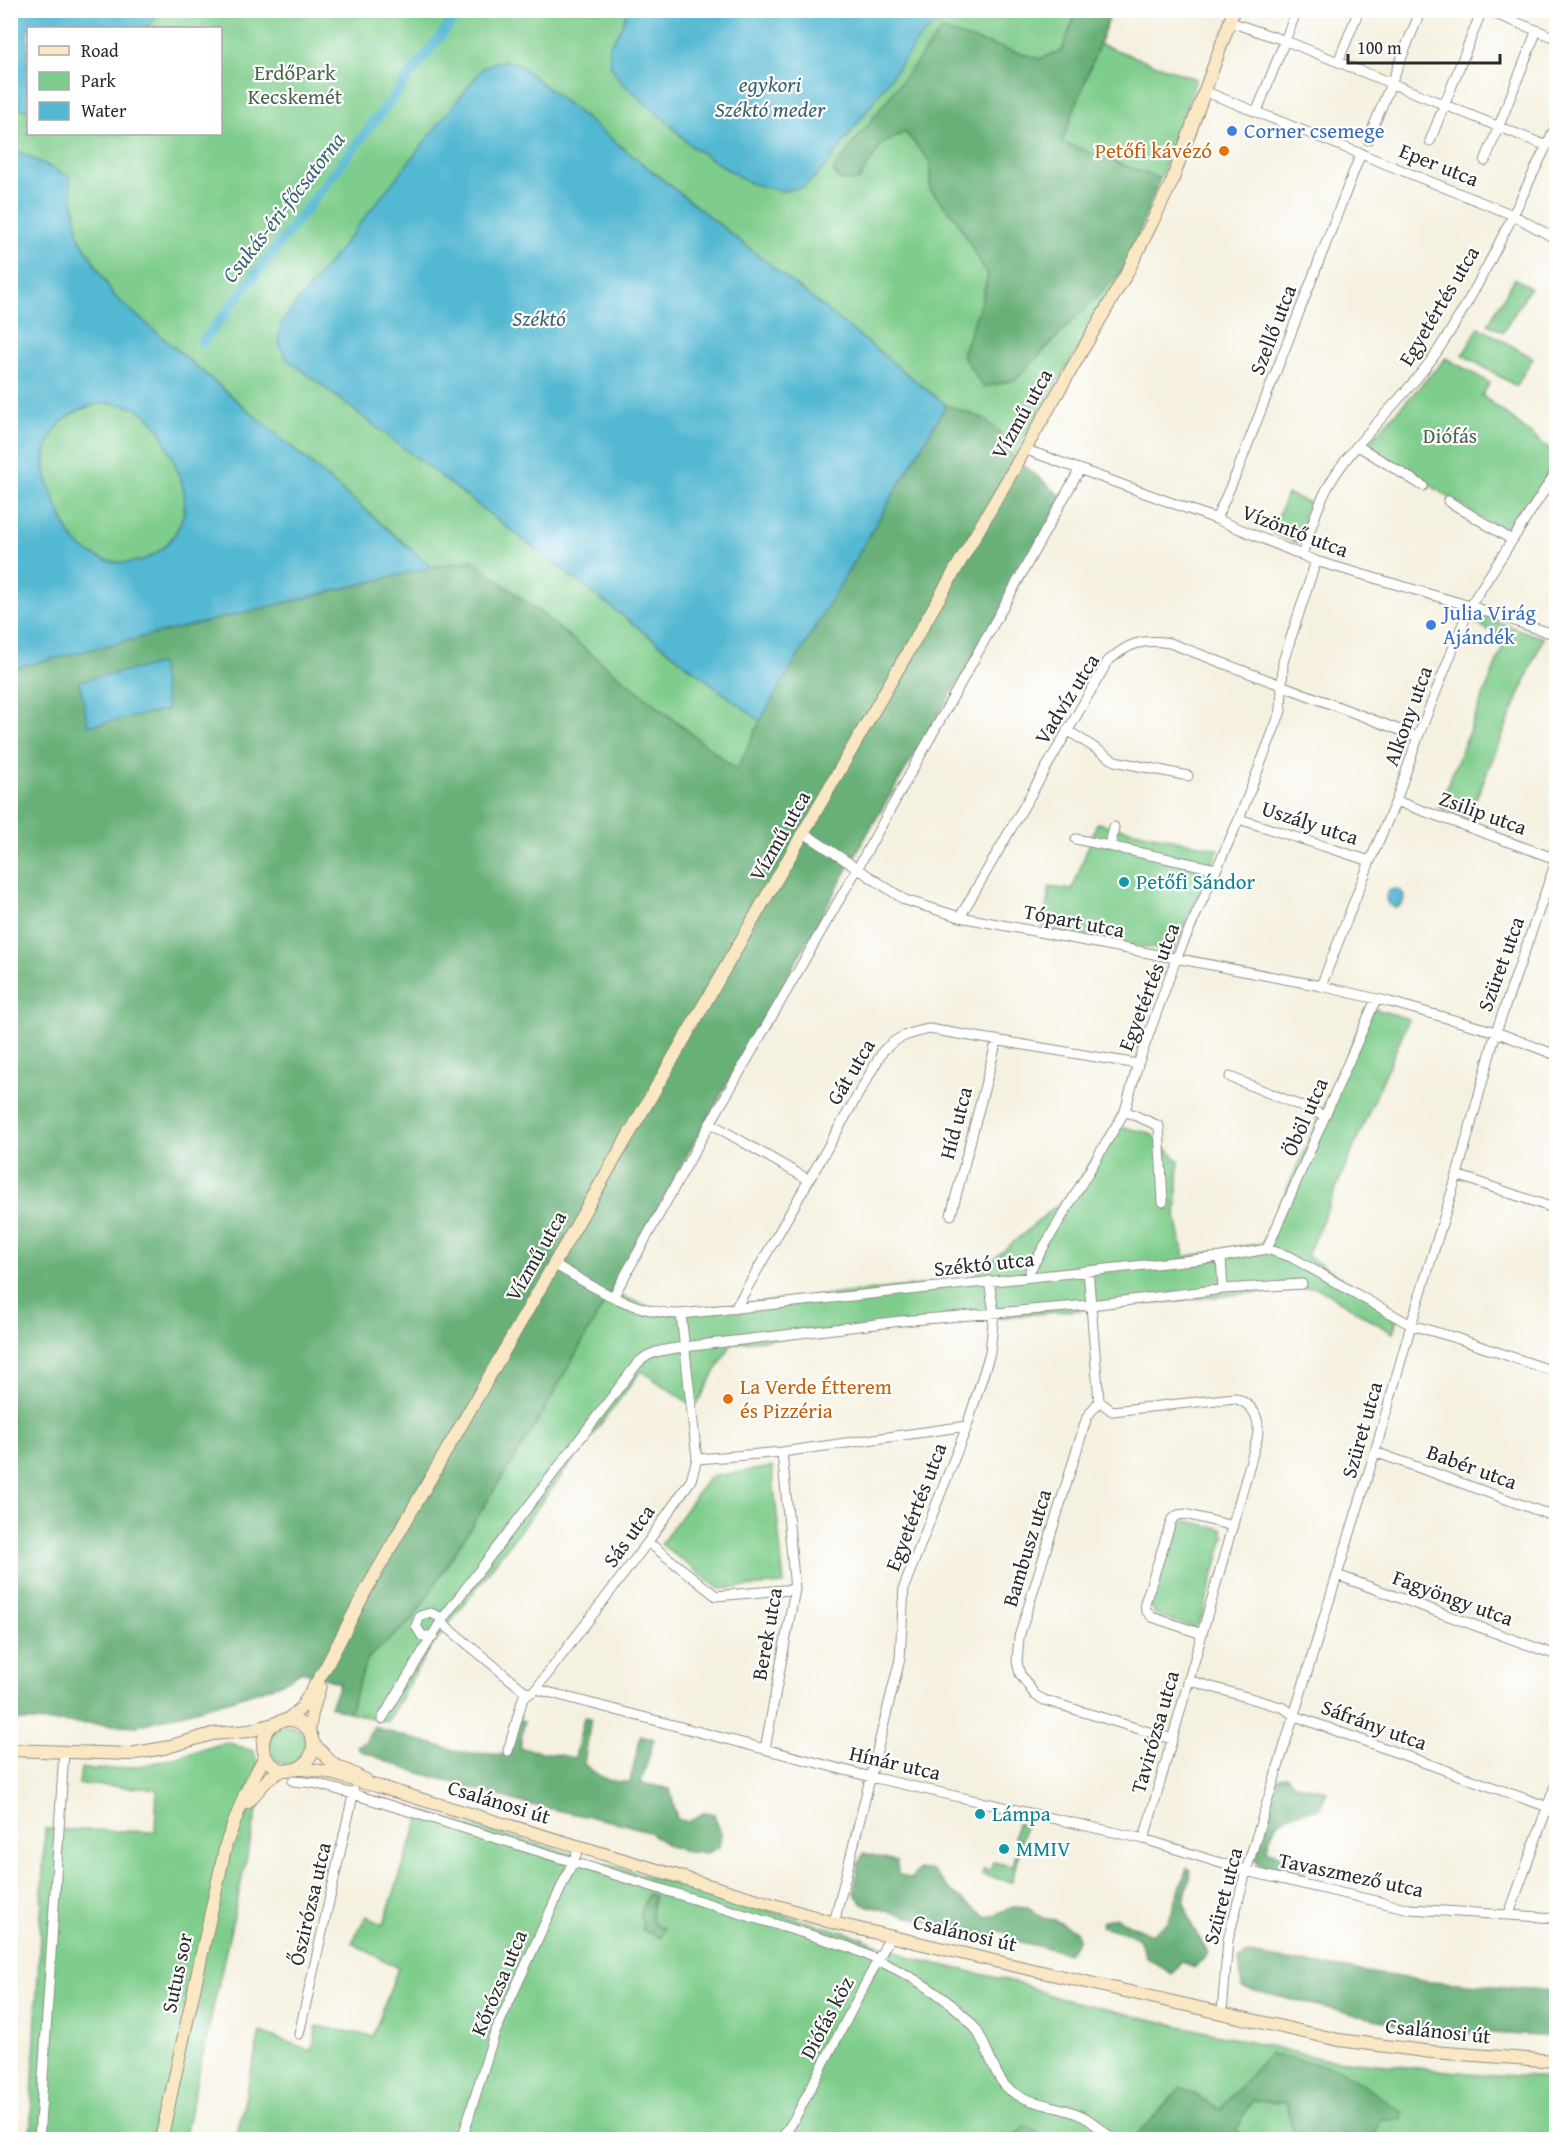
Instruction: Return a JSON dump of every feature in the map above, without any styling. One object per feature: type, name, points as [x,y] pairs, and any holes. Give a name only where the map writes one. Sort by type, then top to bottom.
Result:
[{"type":"main road","name":"Vízmű utca","points":[[327,1665],[366,1590],[1127,273],[1171,184],[1232,16]]},
{"type":"main road","points":[[238,1816],[264,1751],[265,1735],[301,1708],[327,1665]]},
{"type":"main road","points":[[228,1732],[264,1751],[273,1765],[295,1775],[310,1759],[312,1713],[327,1665]]},
{"type":"main road","points":[[10,1750],[130,1754],[228,1732],[249,1731],[282,1722],[299,1723],[311,1737]]},
{"type":"main road","name":"Csalánosi út","points":[[311,1737],[333,1764],[377,1786],[834,1923],[1339,2040],[1432,2052],[1557,2061]]},
{"type":"main road","points":[[238,1816],[263,1784],[283,1770]]},
{"type":"main road","name":"Csalánosi út","points":[[295,1775],[319,1770],[354,1788],[377,1786]]},
{"type":"main road","name":"Sutus sor","points":[[161,2139],[220,1867],[226,1844],[238,1816]]},
{"type":"street","points":[[1257,111],[1298,10]]},
{"type":"street","points":[[1338,62],[1359,10]]},
{"type":"street","points":[[1368,140],[1421,10]]},
{"type":"street","points":[[1430,141],[1484,10],[1557,38]]},
{"type":"street","points":[[1232,16],[1444,106],[1547,146]]},
{"type":"street","points":[[1485,161],[1537,30]]},
{"type":"street","name":"Eper utca","points":[[1204,91],[1513,215],[1557,239]]},
{"type":"street","name":"Egyetértés utca","points":[[1302,555],[1323,495],[1336,474],[1435,355],[1471,296],[1557,126]]},
{"type":"street","name":"Szellő utca","points":[[1216,519],[1238,472],[1361,153]]},
{"type":"street","points":[[1358,446],[1423,486]]},
{"type":"street","name":"Vízöntő utca","points":[[1024,449],[1216,519],[1316,561],[1556,632]]},
{"type":"street","points":[[613,1297],[1080,469]]},
{"type":"street","name":"Alkony utca","points":[[1321,986],[1396,801],[1470,606],[1557,472]]},
{"type":"street","points":[[1448,501],[1512,540]]},
{"type":"street","name":"Egyetértés utca","points":[[1030,1277],[1030,1270],[1125,1111],[1138,1064],[1176,958],[1239,819],[1281,711],[1282,662],[1316,561]]},
{"type":"street","name":"Vadvíz utca","points":[[960,917],[1108,661],[1120,650],[1135,643],[1152,641],[1170,643],[1419,737]]},
{"type":"street","points":[[1067,730],[1115,761],[1188,776]]},
{"type":"street","name":"Zsilip utca","points":[[1396,801],[1557,860]]},
{"type":"street","name":"Uszály utca","points":[[1239,819],[1370,861]]},
{"type":"street","points":[[1110,846],[1114,827]]},
{"type":"street","name":"Tópart utca","points":[[804,833],[905,900],[960,917],[1321,986],[1496,1032],[1557,1055]]},
{"type":"street","points":[[1076,839],[1216,869]]},
{"type":"street","name":"Szüret utca","points":[[1222,2013],[1224,1963],[1246,1871],[1375,1452],[1457,1175],[1496,1032],[1557,860]]},
{"type":"street","name":"Öböl utca","points":[[1267,1249],[1376,999]]},
{"type":"street","name":"Gát utca","points":[[735,1309],[883,1051],[891,1042],[907,1034],[928,1029],[1138,1064]]},
{"type":"street","name":"Híd utca","points":[[951,1215],[996,1040]]},
{"type":"street","points":[[1230,1077],[1325,1116]]},
{"type":"street","points":[[1125,1111],[1159,1126],[1163,1202]]},
{"type":"street","points":[[710,1123],[809,1180]]},
{"type":"street","points":[[1457,1175],[1557,1209]]},
{"type":"street","points":[[1267,1249],[1291,1257],[1411,1325],[1557,1372]]},
{"type":"street","name":"Széktó utca","points":[[554,1263],[613,1297],[653,1312],[681,1314],[1221,1257],[1267,1249]]},
{"type":"street","points":[[1221,1257],[1223,1289]]},
{"type":"street","points":[[1088,1270],[1100,1401]]},
{"type":"street","name":"Egyetértés utca","points":[[834,1923],[900,1659],[904,1587],[967,1426],[990,1353],[994,1312],[989,1281]]},
{"type":"street","points":[[382,1719],[442,1620],[637,1364],[649,1354],[684,1347],[890,1322],[1090,1305],[1223,1289],[1302,1284]]},
{"type":"street","name":"Sás utca","points":[[508,1750],[523,1698],[532,1692],[648,1542],[691,1480],[697,1459],[681,1314]]},
{"type":"street","name":"Tavirózsa utca","points":[[1100,1401],[1112,1411],[1235,1398],[1248,1404],[1257,1418],[1259,1432],[1144,1839]]},
{"type":"street","name":"Bambusz utca","points":[[1100,1401],[1087,1417],[1019,1637],[1017,1662],[1020,1674],[1028,1686],[1035,1695],[1044,1700],[1172,1739]]},
{"type":"street","points":[[697,1459],[782,1452],[967,1426]]},
{"type":"street","name":"Berek utca","points":[[765,1749],[795,1589],[782,1452]]},
{"type":"street","name":"Babér utca","points":[[1375,1452],[1557,1517]]},
{"type":"street","points":[[1202,1634],[1152,1617],[1146,1610],[1145,1603],[1172,1519],[1185,1514],[1233,1526]]},
{"type":"street","points":[[648,1542],[716,1596],[795,1589]]},
{"type":"street","name":"Fagyöngy utca","points":[[1337,1575],[1557,1655]]},
{"type":"street","points":[[433,1636],[422,1636],[416,1626],[420,1616],[430,1613],[442,1620],[532,1692]]},
{"type":"street","name":"Sáfrány utca","points":[[1188,1680],[1284,1708],[1295,1716],[1548,1807]]},
{"type":"street","name":"Hínár utca","points":[[532,1692],[871,1777],[1144,1839],[1246,1871]]},
{"type":"street","points":[[39,2139],[64,1752]]},
{"type":"street","points":[[1509,1914],[1557,1783]]},
{"type":"street","points":[[354,1788],[573,1862],[849,1947],[878,1960],[946,1999],[974,2027],[991,2062],[1010,2090],[1026,2098],[1084,2117],[1113,2139]]},
{"type":"street","name":"Őszirózsa utca","points":[[299,2034],[354,1788]]},
{"type":"street","name":"Kőrózsa utca","points":[[462,2139],[494,2035],[580,1846]]},
{"type":"street","name":"Tavaszmező utca","points":[[1246,1871],[1410,1909],[1557,1918]]},
{"type":"street","name":"Diófás köz","points":[[781,2139],[795,2118],[891,1935]]},
{"type":"green space","points":[[1112,10],[1062,142],[1160,179],[1127,265],[1015,380],[983,387],[962,355],[988,276],[956,219],[930,189],[930,162],[905,132],[882,144],[858,181],[840,181],[833,170],[941,30],[1040,59],[1062,50],[1077,11]]},
{"type":"green space","name":"ErdőPark Kecskemét","points":[[160,11],[1077,11],[1062,51],[1040,59],[941,30],[858,181],[882,144],[906,131],[930,162],[930,189],[956,219],[988,276],[982,299],[1015,380],[1127,265],[1013,458],[1001,447],[984,419],[946,405],[516,63],[287,358],[760,721],[737,770],[473,560],[432,567],[114,296],[79,237],[69,176],[11,148],[11,103],[27,111],[27,135],[222,135],[222,27],[147,27]]},
{"type":"green space","points":[[1099,44],[1196,79],[1160,179],[1062,142]]},
{"type":"green space","points":[[1515,278],[1530,288],[1503,332],[1488,324]]},
{"type":"green space","points":[[1479,327],[1533,358],[1516,386],[1463,355]]},
{"type":"green space","name":"Diófás","points":[[1446,358],[1490,383],[1482,395],[1556,454],[1556,463],[1510,537],[1367,444]]},
{"type":"green space","points":[[103,403],[131,407],[150,419],[163,437],[183,487],[184,512],[174,535],[157,552],[134,562],[105,560],[80,546],[68,531],[46,476],[46,449],[58,427],[77,411]]},
{"type":"green space","points":[[946,405],[984,419],[1000,433],[1002,447],[1067,501],[874,822],[542,1414],[413,1619],[367,1659],[349,1712],[330,1706],[340,1683],[302,1671],[280,1684],[235,1699],[137,1726],[11,1720],[10,669],[432,567],[473,560],[737,770],[760,721]]},
{"type":"green space","points":[[1287,494],[1312,504],[1297,543],[1272,533]]},
{"type":"green space","points":[[1476,614],[1543,638],[1468,818],[1439,807],[1506,639],[1473,622]]},
{"type":"green space","points":[[1097,823],[1219,849],[1173,952],[1042,929],[1050,887],[1072,890]]},
{"type":"green space","points":[[1369,1007],[1409,1019],[1307,1256],[1398,1314],[1393,1333],[1316,1287],[732,1343],[695,1407],[641,1371],[426,1654],[387,1722],[349,1712],[367,1659],[413,1619],[542,1414],[610,1292],[650,1307],[678,1311],[969,1280],[1070,1194],[1115,1126],[1150,1133],[1179,1161],[1176,1216],[1184,1257],[1263,1243]]},
{"type":"green space","points":[[772,1467],[784,1584],[719,1589],[661,1544],[709,1477]]},
{"type":"green space","points":[[1187,1521],[1223,1529],[1224,1537],[1202,1617],[1195,1628],[1156,1615],[1150,1605],[1174,1524]]},
{"type":"green space","points":[[584,1717],[591,1718],[584,1764],[605,1779],[630,1782],[641,1735],[654,1739],[641,1783],[670,1789],[677,1819],[688,1822],[705,1812],[714,1814],[721,1834],[719,1847],[707,1853],[689,1852],[669,1846],[649,1832],[624,1824],[527,1804],[407,1769],[359,1750],[357,1746],[365,1742],[374,1726],[461,1752],[510,1755],[519,1719],[524,1722],[520,1748],[575,1758]]},
{"type":"green space","points":[[288,1726],[302,1731],[307,1745],[302,1759],[288,1764],[274,1759],[269,1745],[274,1731]]},
{"type":"green space","points":[[227,1742],[253,1751],[258,1764],[243,1801],[259,1802],[184,2139],[30,2140],[45,1829],[155,1832],[157,1789],[79,1784],[81,1769],[119,1768],[155,1763]]},
{"type":"green space","points":[[1287,1776],[1295,1784],[1327,1791],[1320,1809],[1284,1818],[1273,1830],[1270,1838],[1267,1850],[1306,1864],[1304,1876],[1260,1865],[1255,1859],[1279,1777]]},
{"type":"green space","points":[[422,1811],[857,1936],[892,1951],[895,1949],[911,1958],[1019,1983],[1058,1998],[1324,2059],[1479,2074],[1556,2078],[1556,2140],[236,2140],[260,2032],[312,2051],[317,2026],[373,2036],[398,1968],[352,1943],[366,1916],[383,1925]]},
{"type":"green space","points":[[1017,1823],[1025,1825],[1012,1882],[982,1875],[983,1869],[990,1871],[993,1862],[1013,1866],[1019,1840],[1014,1838]]},
{"type":"green space","points":[[864,1853],[897,1861],[898,1874],[911,1879],[919,1869],[933,1871],[958,1897],[988,1917],[1013,1907],[1028,1908],[1043,1918],[1055,1920],[1077,1932],[1078,1941],[1068,1953],[1013,1940],[1008,1933],[996,1930],[993,1939],[862,1904],[854,1892],[858,1864]]},
{"type":"green space","points":[[1187,1868],[1191,1870],[1184,1902],[1193,1928],[1208,1953],[1194,1968],[1181,1961],[1172,1974],[1146,1957],[1139,1939],[1130,1934],[1101,1926],[1103,1921],[1114,1917],[1151,1934],[1168,1923]]},
{"type":"green space","points":[[648,1894],[655,1896],[652,1920],[664,1928],[661,1938],[642,1930],[643,1922],[640,1915]]},
{"type":"green space","points":[[1248,1954],[1419,1980],[1556,1991],[1556,2037],[1412,2028],[1242,1988],[1239,1959]]},
{"type":"green space","points":[[1269,2054],[1337,2068],[1403,2112],[1401,2120],[1382,2119],[1372,2139],[1301,2139],[1294,2135],[1286,2103],[1252,2101],[1236,2130],[1254,2139],[1134,2139],[1181,2087],[1220,2109]]},
{"type":"green space","points":[[1025,2126],[1038,2132],[1038,2139],[1006,2139],[1007,2135],[1014,2137]]},
{"type":"water","points":[[11,10],[160,11],[147,27],[27,27],[27,111],[11,103]]},
{"type":"water","name":"egykori Széktó meder","points":[[627,10],[987,11],[934,25],[919,39],[827,165],[804,187],[781,191],[749,183],[692,147],[622,83],[611,67],[609,47],[622,26]]},
{"type":"water","name":"Széktó","points":[[494,62],[516,63],[946,405],[760,721],[286,358],[281,349],[279,332],[282,322],[483,68]]},
{"type":"water","points":[[11,148],[69,176],[79,237],[114,296],[432,567],[11,669]],"holes":[[[103,403],[126,405],[137,409],[154,423],[165,442],[183,487],[184,512],[174,535],[157,552],[134,562],[105,560],[80,546],[68,531],[46,476],[46,449],[58,427],[77,411]]]},
{"type":"water","points":[[160,664],[167,710],[88,726],[79,681]]},
{"type":"water","points":[[1395,889],[1401,892],[1404,898],[1401,904],[1395,907],[1389,904],[1386,898],[1389,892]]},
{"type":"waterway","name":"Csukás-éri-főcsatorna","points":[[202,343],[461,10]]},
{"type":"place","name":"Corner csemege","points":[[1232,131]]},
{"type":"place","name":"Petőfi kávézó","points":[[1224,151]]},
{"type":"place","name":"Julia Virág Ajándék","points":[[1431,625]]},
{"type":"place","name":"Petőfi Sándor","points":[[1124,882]]},
{"type":"place","name":"La Verde Étterem és Pizzéria","points":[[728,1399]]},
{"type":"place","name":"Lámpa","points":[[980,1814]]},
{"type":"place","name":"MMIV","points":[[1004,1849]]}]
